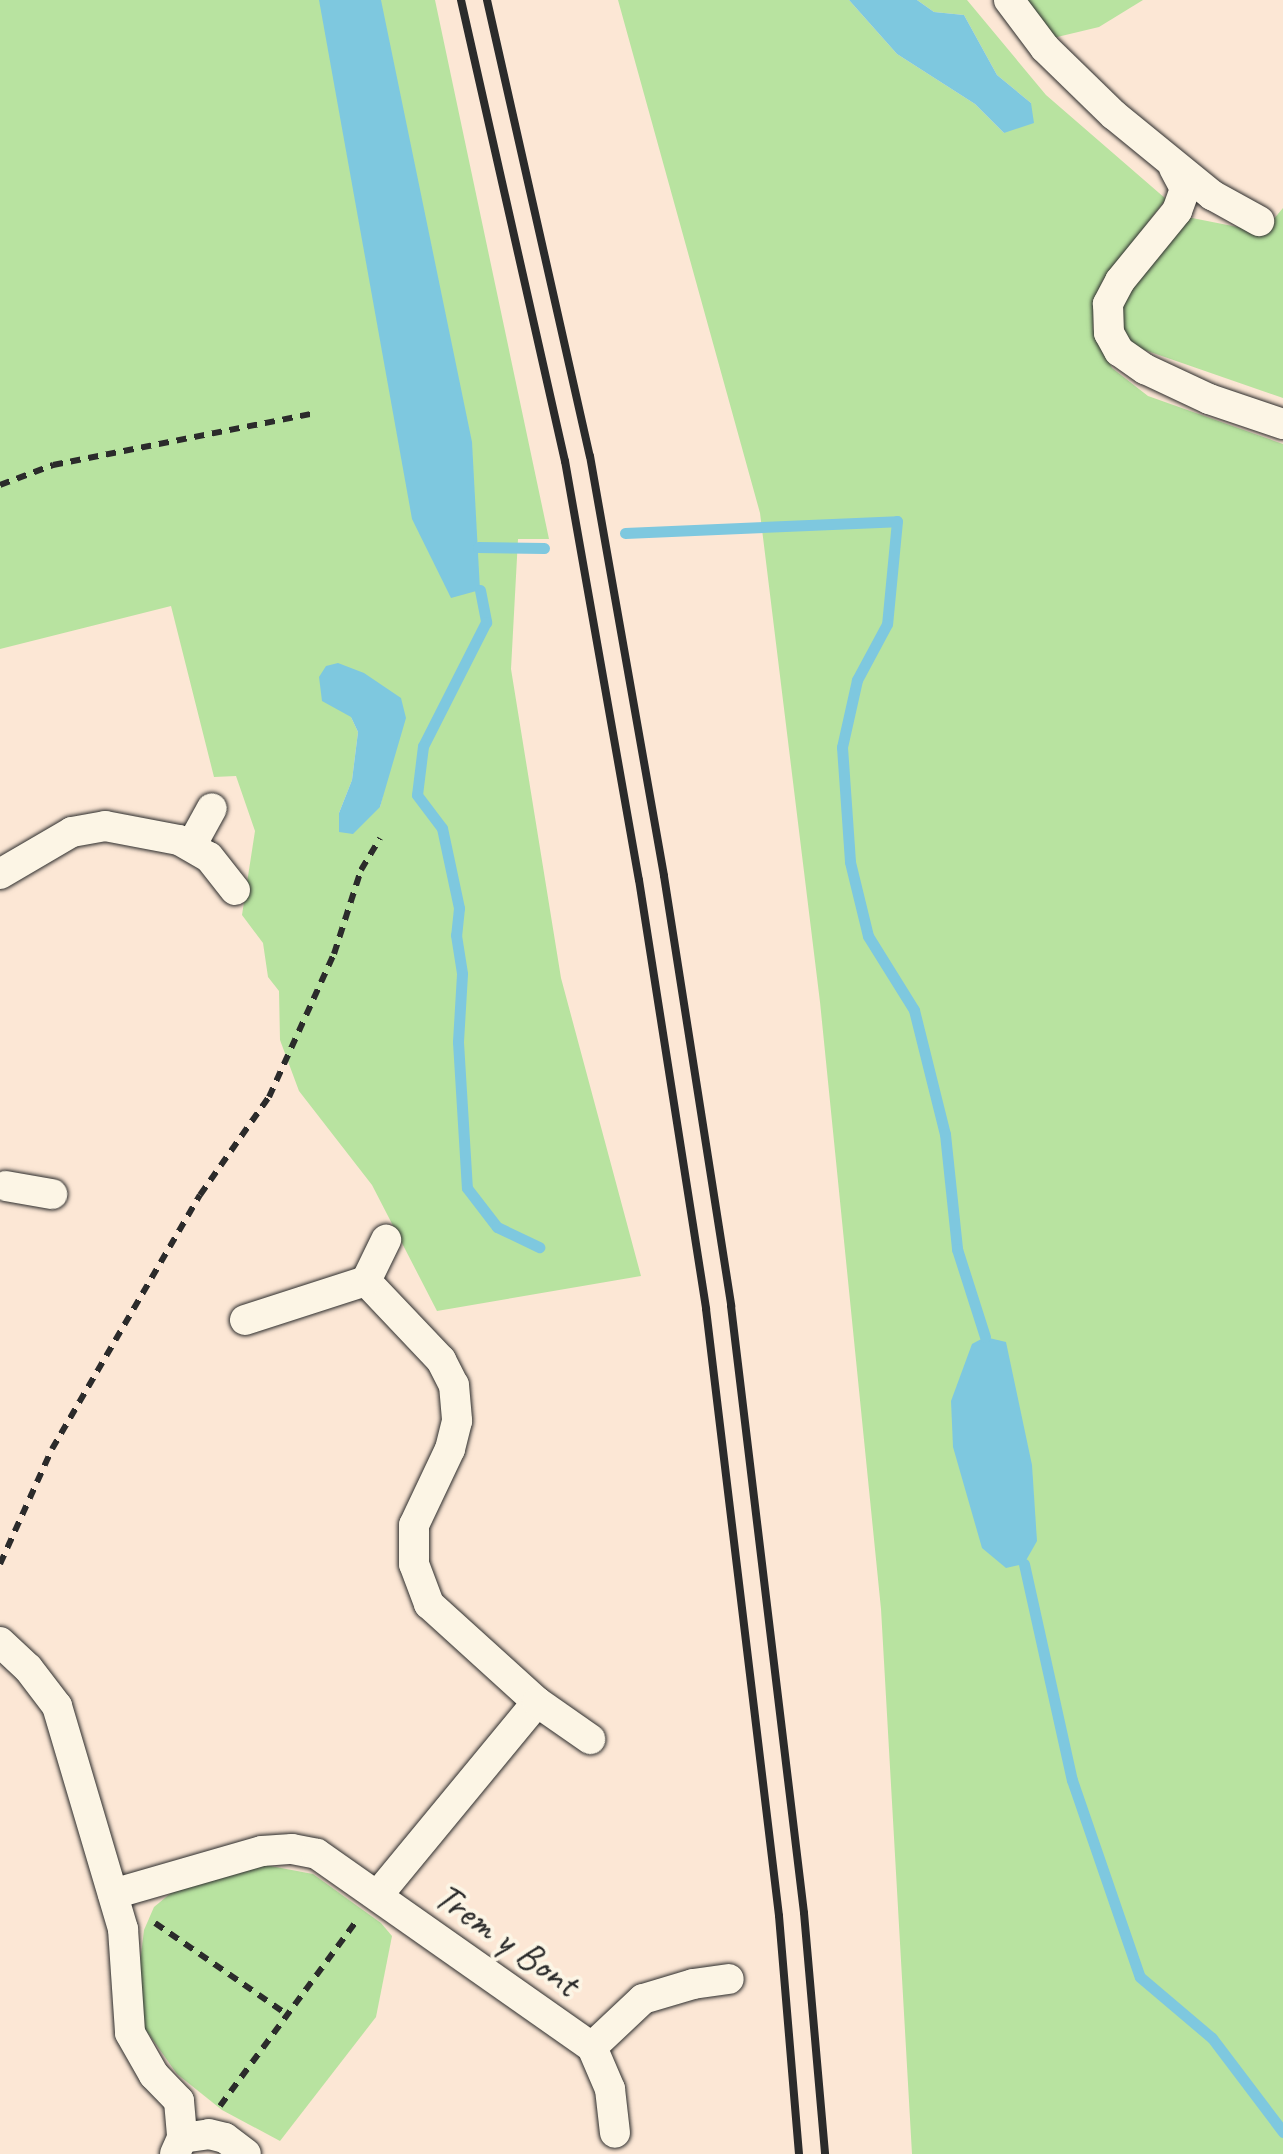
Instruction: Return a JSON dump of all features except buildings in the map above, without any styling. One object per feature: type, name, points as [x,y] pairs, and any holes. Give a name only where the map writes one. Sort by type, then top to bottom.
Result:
[{"type":"street","points":[[1009,0],[1045,48],[1174,168],[1259,221]]},
{"type":"street","points":[[1174,168],[1185,189],[1177,212],[1120,281],[1108,304],[1108,333],[1119,351],[1145,368],[1209,399],[1283,424]]},
{"type":"street","points":[[190,846],[212,808]]},
{"type":"street","points":[[0,874],[72,832],[105,826],[138,830],[190,846],[209,857],[235,890]]},
{"type":"street","points":[[2,1188],[52,1194]]},
{"type":"street","points":[[245,1320],[366,1281],[386,1240]]},
{"type":"street","points":[[366,1281],[441,1360],[454,1385],[457,1421],[450,1449],[414,1526],[414,1564],[429,1604],[537,1702],[590,1739]]},
{"type":"street","points":[[0,1642],[28,1668],[58,1706],[123,1929],[130,2032],[154,2075],[178,2101],[189,2142],[225,2138],[246,2154]]},
{"type":"street","name":"Trem y Bont","points":[[378,1895],[537,1702]]},
{"type":"street","name":"Trem y Bont","points":[[113,1894],[262,1851],[292,1849],[317,1854],[592,2047],[610,2089],[615,2133]]},
{"type":"street","name":"Trem y Bont","points":[[592,2047],[642,1999],[693,1984],[729,1979]]},
{"type":"path","points":[[0,485],[53,464],[315,414]]},
{"type":"path","points":[[0,1564],[52,1450],[200,1196],[269,1097],[334,954],[361,870],[380,838]]},
{"type":"path","points":[[113,1894],[286,2012]]},
{"type":"path","points":[[189,2142],[378,1895]]},
{"type":"green space","points":[[0,0],[435,0],[549,539],[518,539],[511,669],[561,978],[641,1276],[437,1311],[372,1185],[299,1091],[280,1040],[279,991],[268,977],[263,943],[242,915],[255,831],[236,776],[214,777],[171,606],[0,649]],"holes":[[[351,717],[390,766],[380,807],[339,813],[352,780],[358,732]]]},
{"type":"green space","points":[[618,0],[849,0],[897,54],[975,104],[1004,133],[1031,103],[997,75],[964,15],[934,12],[917,0],[967,0],[1046,95],[1166,199],[1103,280],[1094,302],[1093,329],[1112,368],[1148,396],[1283,444],[1283,2154],[912,2154],[881,1609],[820,1002],[760,513]]},
{"type":"green space","points":[[1026,0],[1143,0],[1099,27],[1053,38]]},
{"type":"green space","points":[[1283,208],[1283,398],[1133,346],[1121,327],[1116,307],[1187,217],[1263,232]]},
{"type":"green space","points":[[265,1865],[313,1874],[381,1923],[392,1936],[376,2017],[280,2141],[222,2110],[177,2074],[143,2026],[139,1972],[144,1930],[154,1907],[171,1893],[247,1866]]},
{"type":"water","points":[[319,0],[381,0],[472,442],[480,590],[451,598],[412,519]]},
{"type":"water","points":[[849,0],[917,0],[934,12],[964,15],[997,75],[1031,103],[1034,123],[1004,133],[975,104],[897,54]]},
{"type":"water","points":[[338,663],[364,673],[401,698],[406,718],[380,807],[353,834],[339,832],[339,813],[352,780],[358,732],[351,717],[322,701],[319,677],[326,666]]},
{"type":"water","points":[[985,1337],[1006,1342],[1032,1465],[1037,1541],[1024,1564],[1006,1568],[982,1548],[953,1447],[951,1401],[972,1344]]},
{"type":"waterway","points":[[625,533],[897,521],[887,624],[857,680],[842,747],[850,862],[868,936],[914,1010],[945,1134],[957,1249],[985,1337]]},
{"type":"waterway","points":[[478,547],[544,548]]},
{"type":"waterway","points":[[480,590],[486,622],[423,746],[417,795],[442,828],[459,908],[456,935],[462,974],[458,1042],[467,1188],[497,1227],[539,1247]]},
{"type":"waterway","points":[[1024,1564],[1072,1780],[1140,1977],[1212,2038],[1283,2132]]},
{"type":"railway","points":[[461,0],[565,461],[639,880],[706,1309],[779,1916],[799,2154]]},
{"type":"railway","points":[[487,0],[590,456],[664,876],[731,1306],[804,1913],[825,2154]]}]
